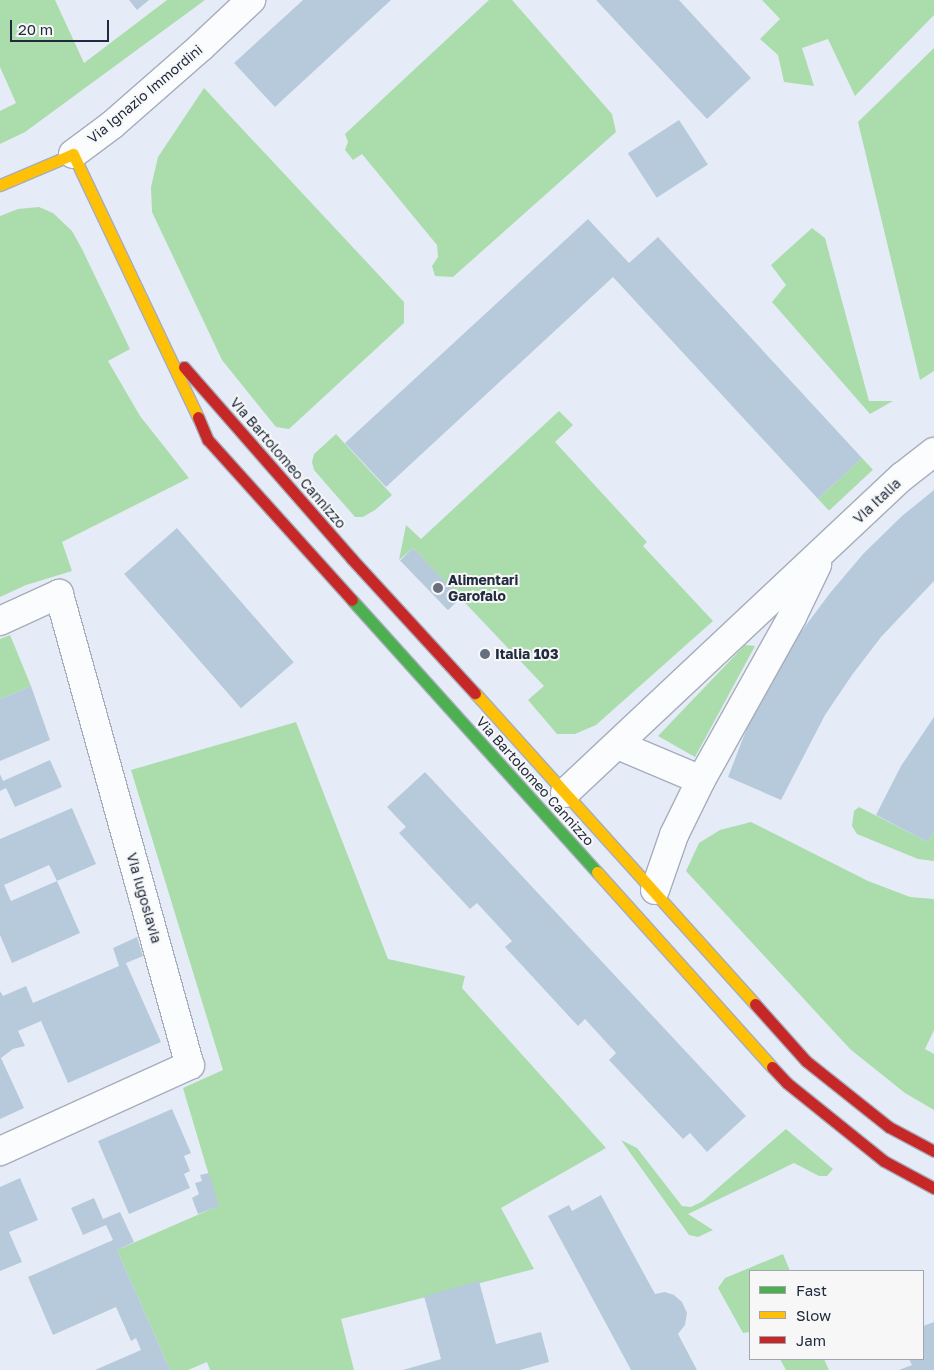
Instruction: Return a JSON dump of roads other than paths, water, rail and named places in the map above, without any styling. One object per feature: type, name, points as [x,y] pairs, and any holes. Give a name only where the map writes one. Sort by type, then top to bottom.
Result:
[{"type":"street","name":"Via Ignazio Immordini","points":[[0,185],[73,154],[112,125],[201,47],[251,0]]},
{"type":"street","name":"Via Bartolomeo Cannizzo","points":[[73,154],[166,347],[208,440],[780,1075],[830,1119],[884,1161],[934,1188]]},
{"type":"street","name":"Via Bartolomeo Cannizzo","points":[[166,347],[369,578],[655,890],[806,1061],[890,1127],[934,1151]]},
{"type":"street","name":"Via Italia","points":[[565,793],[903,476],[934,452]]},
{"type":"street","points":[[655,890],[674,835],[701,780],[792,617],[822,552]]},
{"type":"street","name":"Via Iugoslavia","points":[[0,620],[59,594],[190,1064],[0,1151]]},
{"type":"street","points":[[618,745],[701,780]]},
{"type":"place","name":"Alimentari Garofalo","points":[[438,588]]},
{"type":"place","name":"Italia 103","points":[[485,654]]}]
